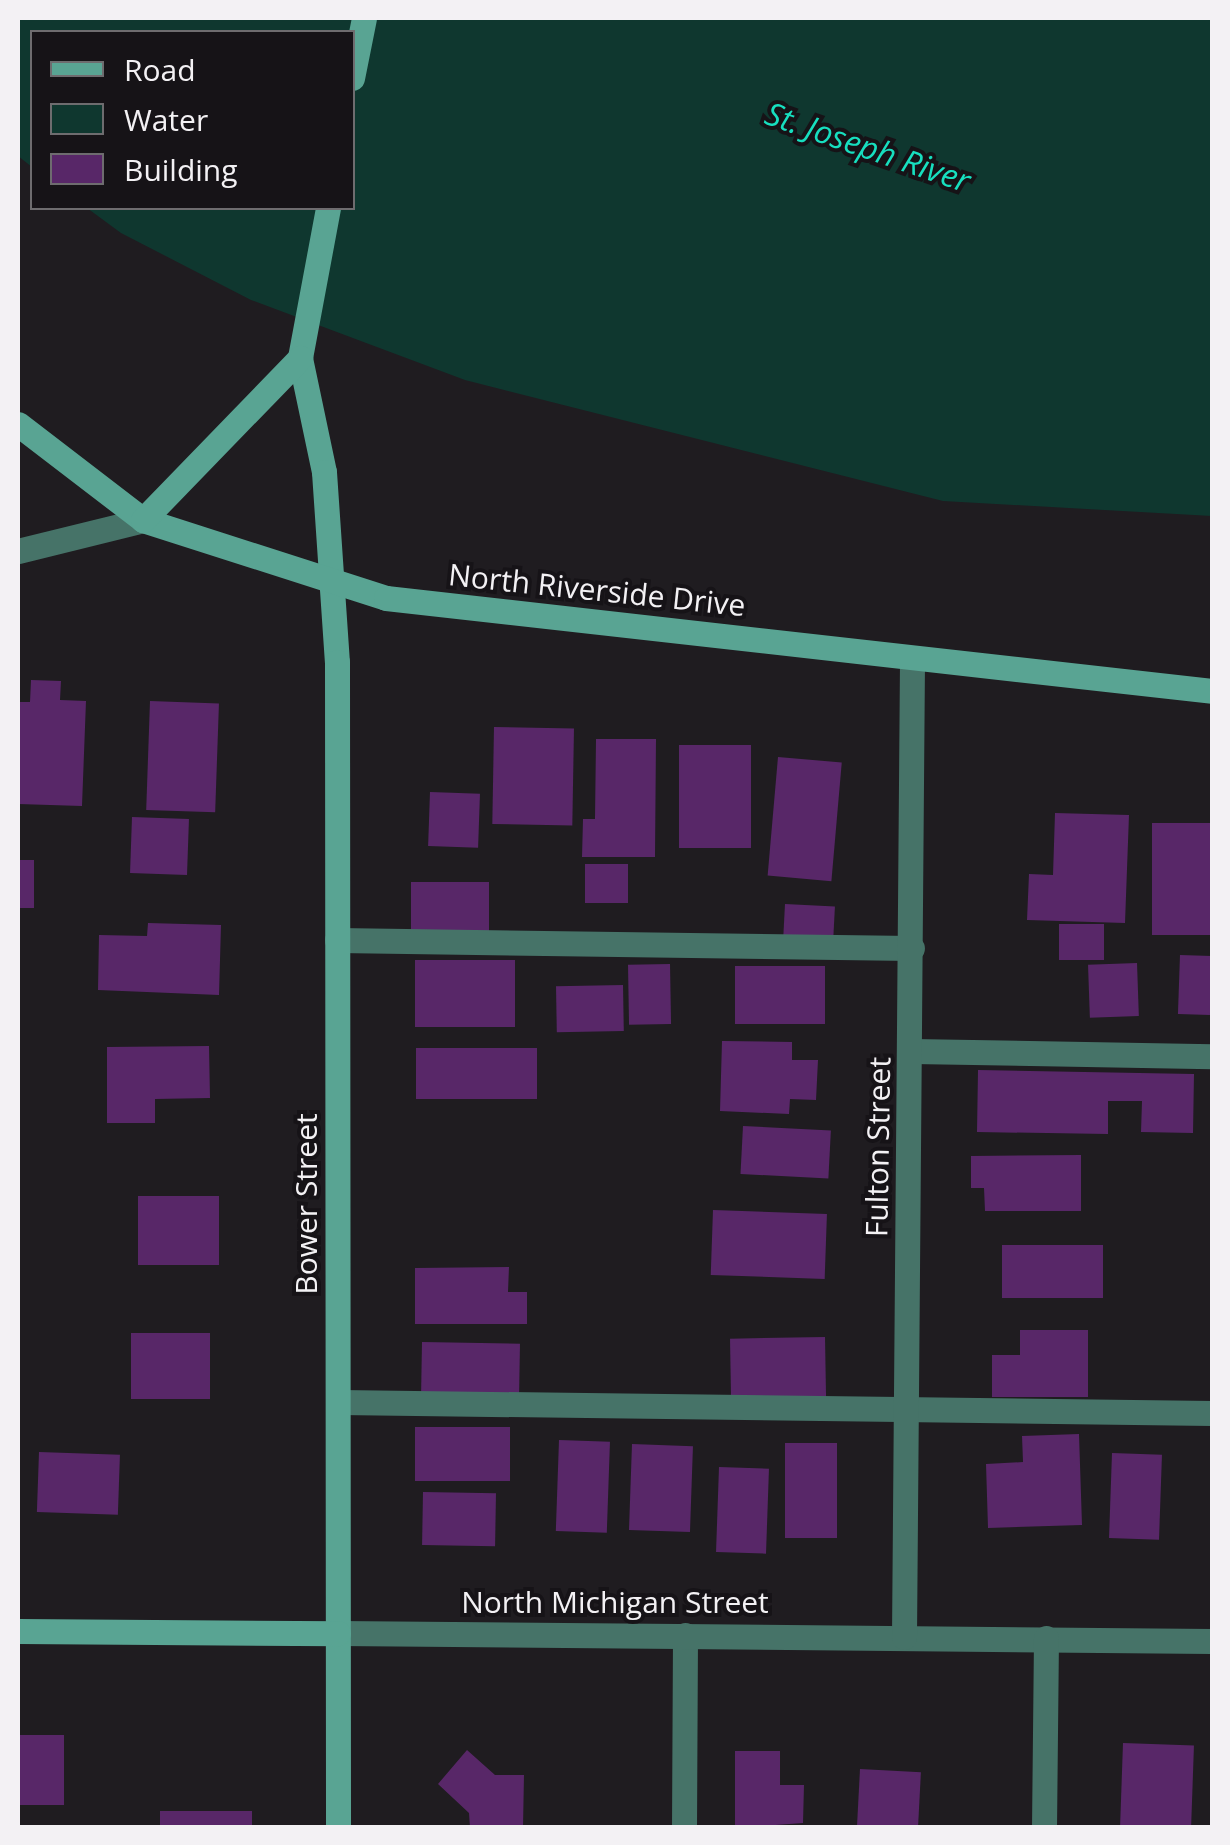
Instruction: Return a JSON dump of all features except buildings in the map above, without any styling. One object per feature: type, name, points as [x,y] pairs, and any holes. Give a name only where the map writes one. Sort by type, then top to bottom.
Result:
[{"type":"street","points":[[355,63],[364,18]]},
{"type":"street","points":[[18,551],[143,520],[300,358],[328,210]]},
{"type":"street","name":"Bower Street","points":[[300,358],[324,472],[327,582],[337,662],[338,1828]]},
{"type":"street","name":"North Riverside Drive","points":[[18,424],[143,520],[386,598],[1212,692]]},
{"type":"street","name":"Fulton Street","points":[[904,1637],[912,1051],[912,658]]},
{"type":"street","points":[[338,940],[912,948]]},
{"type":"street","points":[[912,1051],[1212,1056]]},
{"type":"street","points":[[338,1402],[1212,1412]]},
{"type":"street","name":"North Michigan Street","points":[[18,1631],[1212,1641]]},
{"type":"street","points":[[684,1828],[685,1635]]},
{"type":"street","points":[[1044,1828],[1046,1638]]},
{"type":"water","name":"St. Joseph River","points":[[18,18],[1212,18],[1212,516],[943,501],[465,380],[251,300],[121,233],[90,210],[355,210],[355,30],[30,30],[30,165],[18,156]]}]
